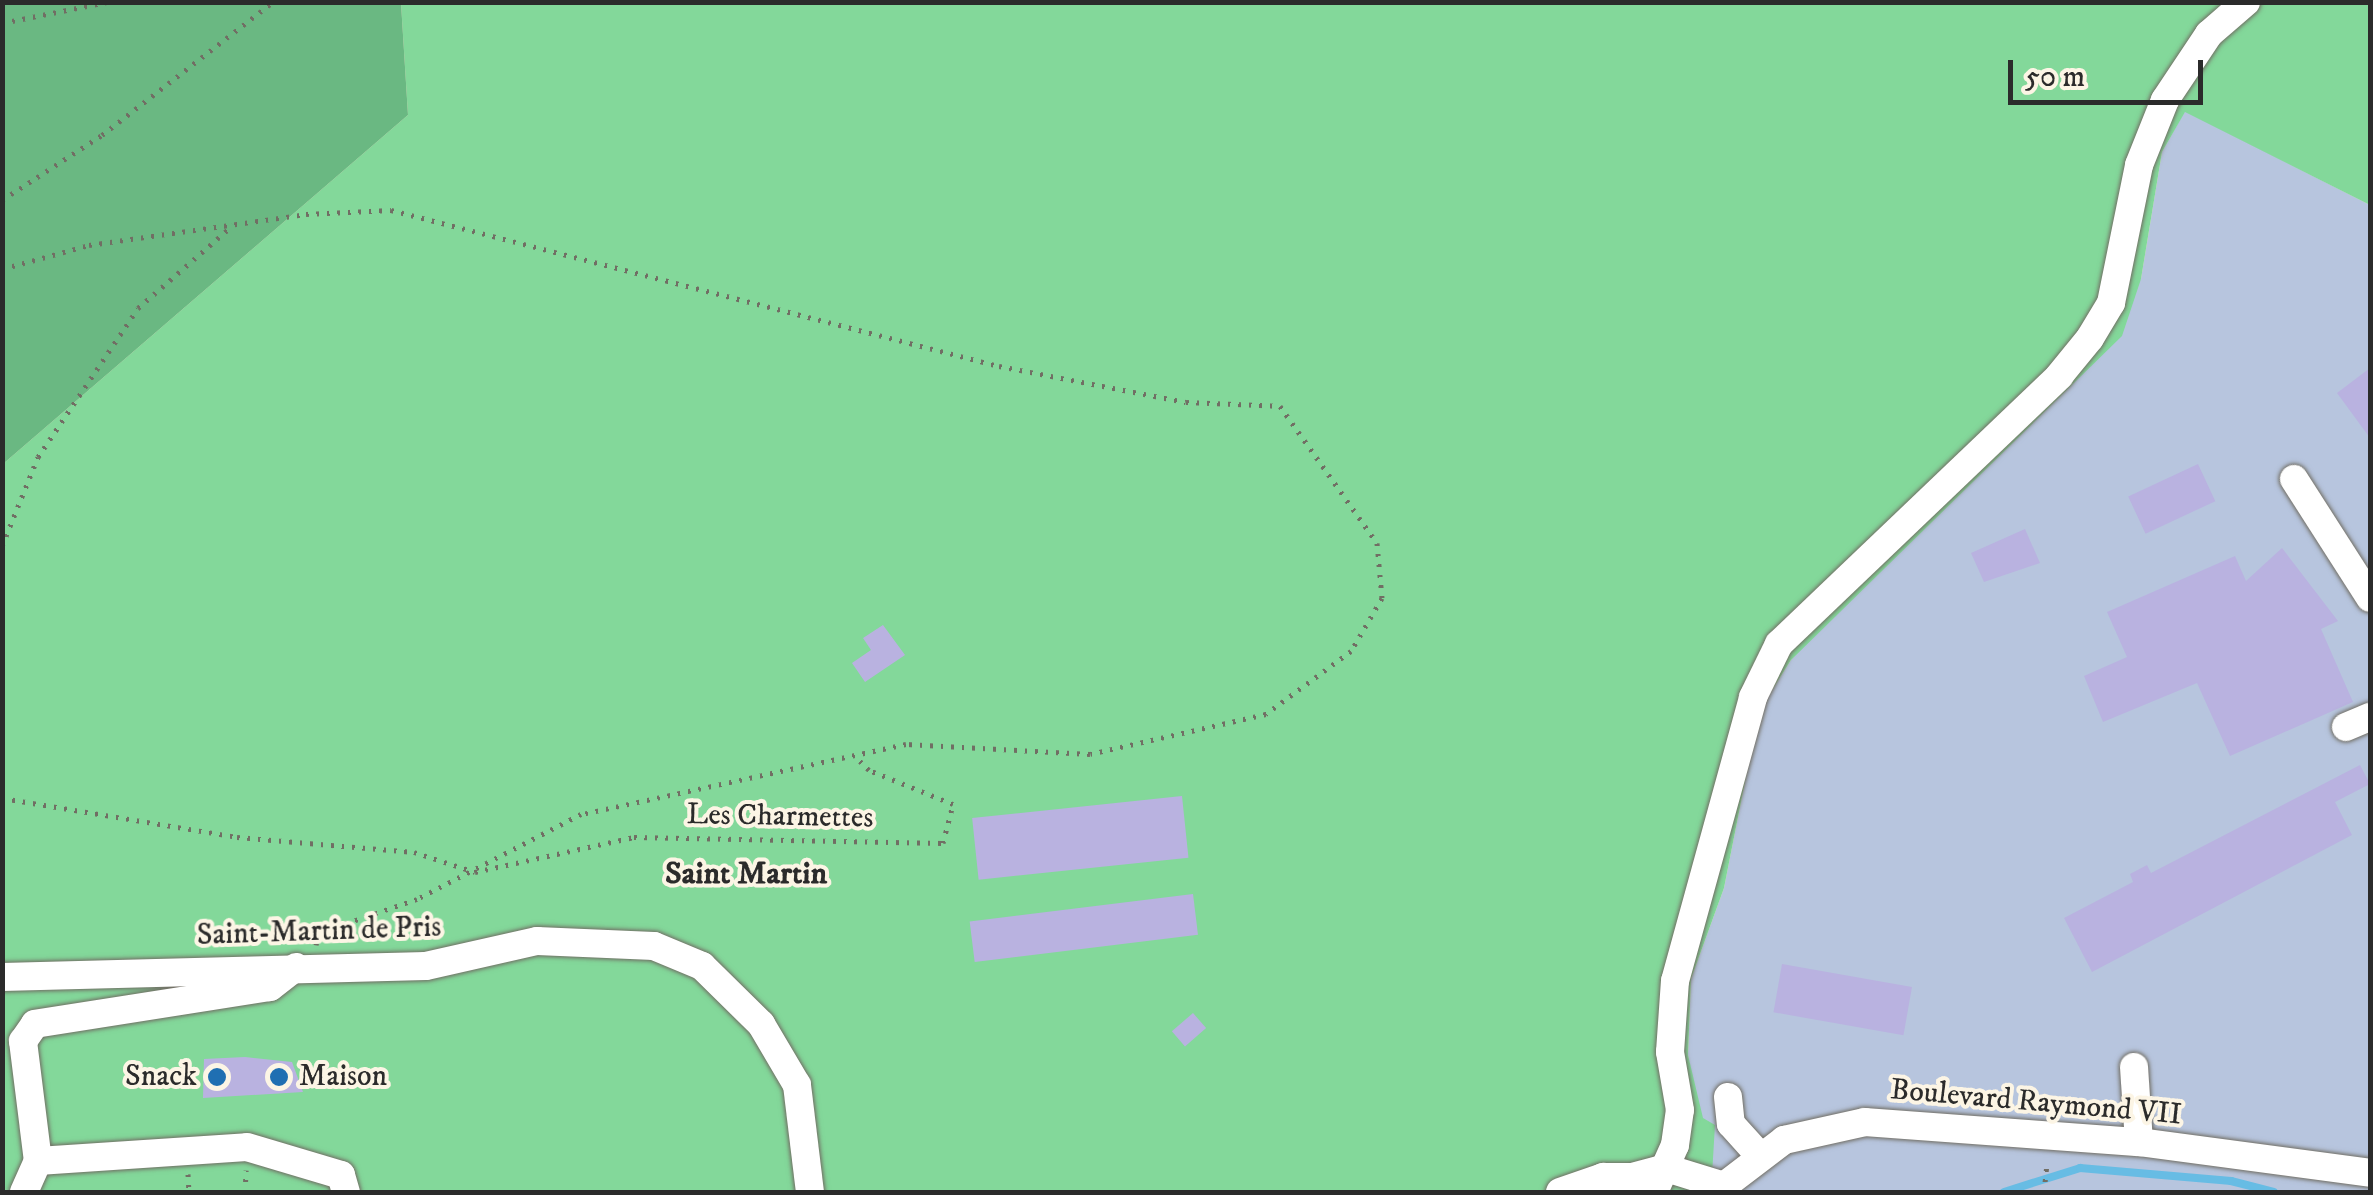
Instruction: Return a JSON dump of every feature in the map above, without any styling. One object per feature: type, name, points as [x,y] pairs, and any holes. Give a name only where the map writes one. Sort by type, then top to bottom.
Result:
[{"type":"street","points":[[1650,1183],[1680,1110],[1670,1052],[1675,980],[1753,697],[1780,644],[2059,376],[2090,338],[2111,303],[2140,165],[2166,100],[2210,34],[2246,2]]},
{"type":"street","points":[[2294,479],[2370,598]]},
{"type":"street","name":"Saint-Martin de Pris","points":[[16,978],[426,966],[537,941],[604,940],[654,946],[702,966],[761,1024],[797,1084],[810,1192]]},
{"type":"street","points":[[24,1192],[38,1161],[23,1041],[35,1024],[270,986],[304,967]]},
{"type":"street","points":[[2134,1066],[2138,1142]]},
{"type":"street","points":[[1728,1097],[1731,1124],[1758,1154]]},
{"type":"street","name":"Boulevard Raymond VII","points":[[1718,1188],[1758,1154],[1807,1130],[1864,1122],[2138,1142],[2370,1173]]},
{"type":"street","points":[[38,1161],[246,1148],[342,1175],[346,1192]]},
{"type":"street","points":[[1560,1192],[1603,1177],[1718,1188]]},
{"type":"path","points":[[2,23],[106,2]]},
{"type":"path","points":[[2,200],[102,135],[273,2]]},
{"type":"path","points":[[2,268],[89,245],[236,223],[391,210],[999,366],[1186,402],[1280,406],[1377,543],[1382,598],[1350,651],[1266,714],[1090,754],[906,744],[858,759],[580,814],[475,872],[318,933],[304,967]]},
{"type":"path","points":[[2,546],[38,458],[138,308],[236,223]]},
{"type":"path","name":"Les Charmettes","points":[[475,872],[634,837],[943,842],[952,804],[868,770],[858,759]]},
{"type":"path","points":[[2,798],[237,838],[414,852],[475,872]]},
{"type":"path","points":[[2044,1192],[2047,1168]]},
{"type":"shaded area","points":[[2185,111],[2370,205],[2370,1192],[1711,1192],[1688,1055],[1691,979],[1724,888],[1759,711],[1791,660],[2141,279],[2162,152]]},
{"type":"green space","points":[[3,2],[401,3],[408,115],[3,464]]},
{"type":"green space","points":[[401,3],[2370,3],[2370,205],[2185,112],[2162,152],[2141,279],[2122,336],[1791,660],[1759,711],[1724,888],[1691,979],[1688,1055],[1703,1118],[1715,1125],[1711,1192],[3,1192],[3,464],[408,115]]},
{"type":"building","points":[[2370,368],[2370,438],[2337,393]]},
{"type":"building","points":[[2198,464],[2215,501],[2146,534],[2128,497]]},
{"type":"building","points":[[2025,529],[2040,563],[1984,582],[1971,553]]},
{"type":"building","points":[[2282,548],[2338,621],[2321,629],[2353,702],[2230,756],[2197,683],[2103,722],[2084,676],[2127,657],[2107,612],[2235,556],[2246,581]]},
{"type":"building","points":[[883,625],[905,655],[865,682],[852,663],[871,650],[863,638]]},
{"type":"building","points":[[2360,765],[2370,784],[2335,802],[2352,835],[2092,972],[2064,918],[2133,882],[2130,874],[2147,865],[2151,873]]},
{"type":"building","points":[[1182,796],[1188,858],[979,880],[972,818]]},
{"type":"building","points":[[1193,894],[1198,935],[975,962],[970,921]]},
{"type":"building","points":[[1782,964],[1912,987],[1903,1035],[1773,1012]]},
{"type":"building","points":[[1193,1013],[1206,1028],[1185,1046],[1172,1031]]},
{"type":"building","points":[[245,1057],[292,1062],[303,1092],[203,1098],[204,1059]]},
{"type":"waterway","points":[[2004,1192],[2080,1168],[2231,1181],[2274,1192]]},
{"type":"place","name":"Snack","points":[[217,1077]]},
{"type":"place","name":"Maison","points":[[279,1077]]},
{"type":"district","name":"Saint Martin","points":[[746,874]]}]
